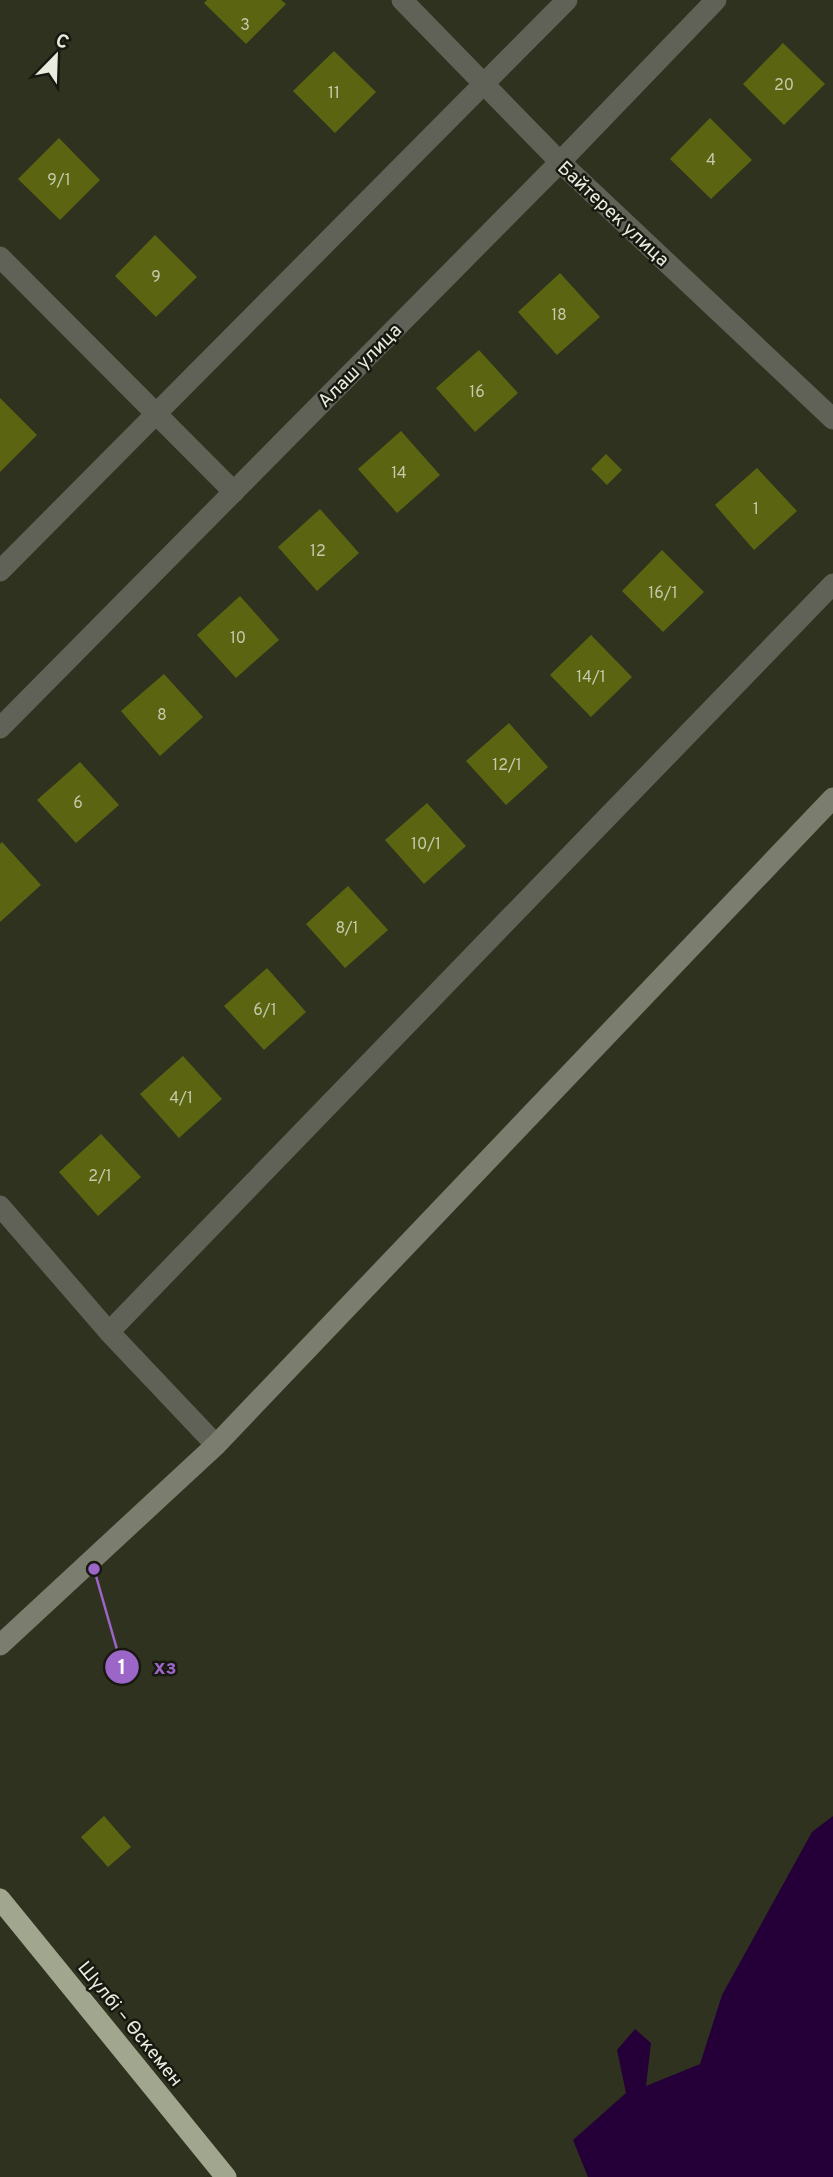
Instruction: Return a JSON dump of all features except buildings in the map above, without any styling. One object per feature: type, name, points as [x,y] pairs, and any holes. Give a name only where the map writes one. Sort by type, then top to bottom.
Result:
[{"type":"highway","name":"Шүлбі – Өскемен","points":[[0,1899],[226,2177]]},
{"type":"street","name":"Байтерек улица","points":[[402,0],[560,162],[833,419]]},
{"type":"street","points":[[0,571],[567,0]]},
{"type":"street","name":"Алаш улица","points":[[0,728],[560,162],[716,0]]},
{"type":"street","points":[[0,257],[234,492]]},
{"type":"street","points":[[109,1332],[833,584]]},
{"type":"street","points":[[0,1645],[216,1445],[833,798]]},
{"type":"street","points":[[0,1206],[109,1332],[216,1445]]},
{"type":"shaded area","points":[[833,1816],[833,2177],[588,2177],[573,2140],[626,2093],[617,2050],[635,2029],[651,2043],[646,2086],[700,2064],[722,1995],[812,1832]]},
{"type":"place","name":"хз","points":[[94,1569]]}]
